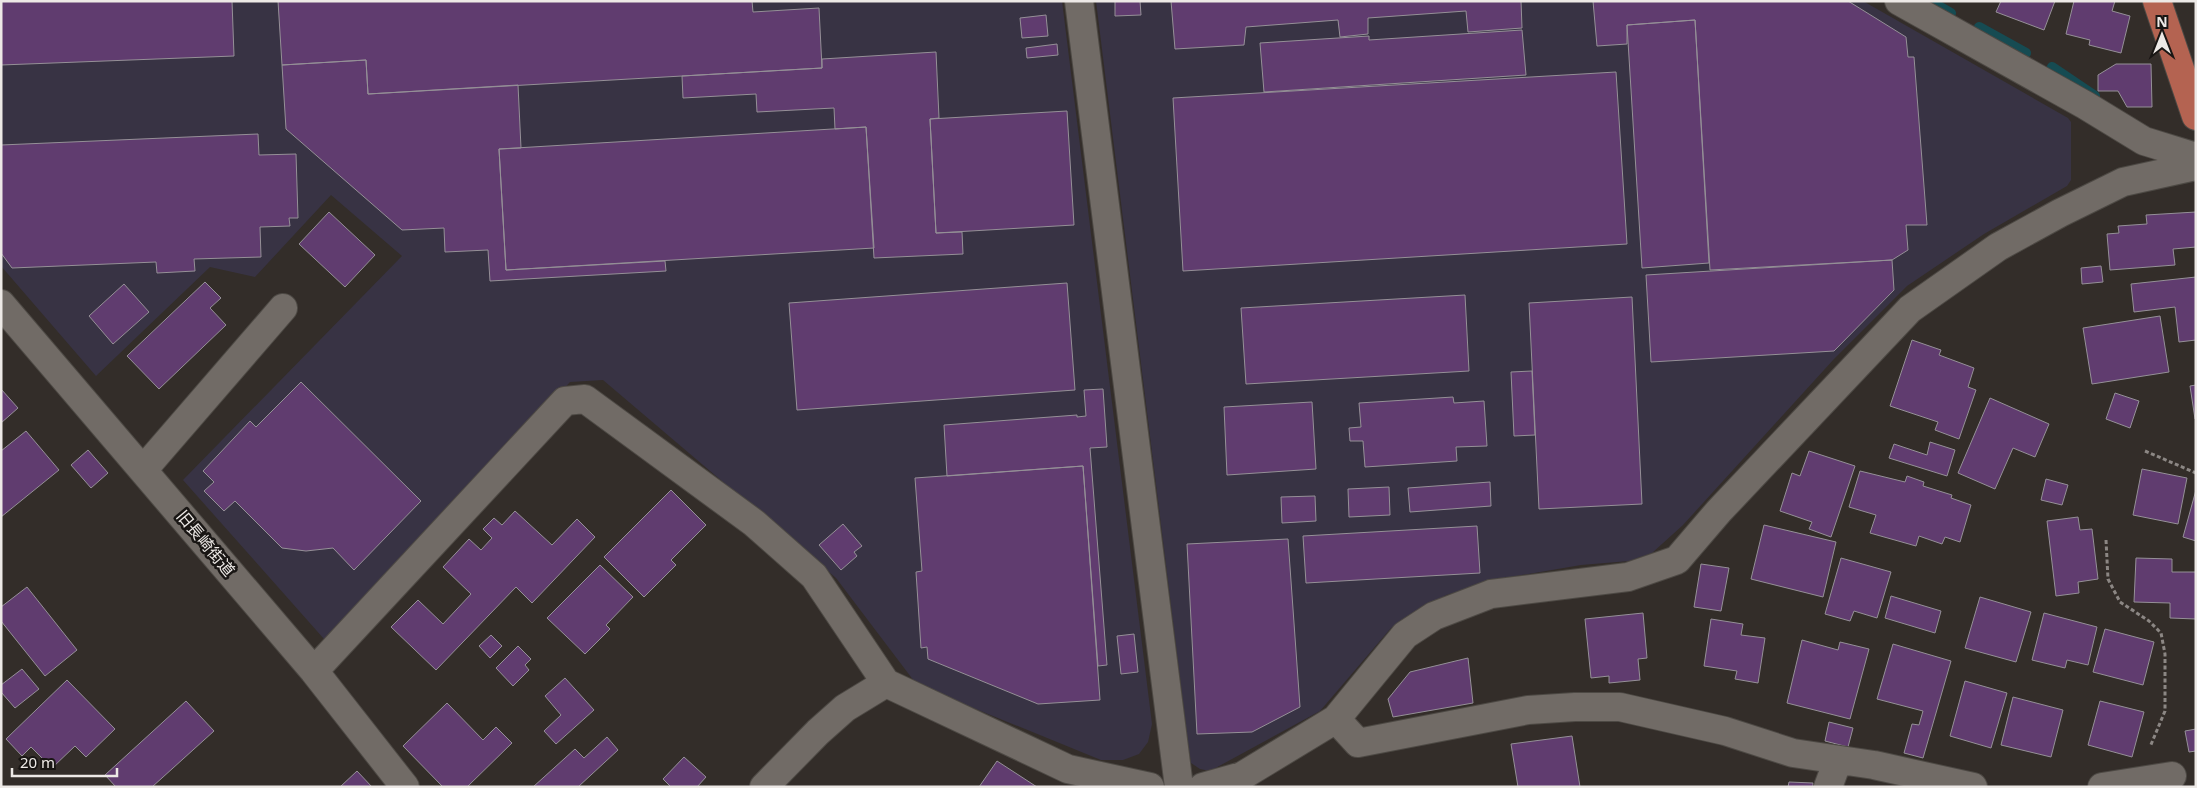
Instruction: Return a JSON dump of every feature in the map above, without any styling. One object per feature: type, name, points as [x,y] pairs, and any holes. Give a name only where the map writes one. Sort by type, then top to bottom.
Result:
[{"type":"main road","points":[[2157,1],[2196,116]]},
{"type":"street","points":[[1079,1],[1179,787]]},
{"type":"street","points":[[1899,1],[2085,105],[2144,141],[2196,158]]},
{"type":"street","points":[[1203,787],[1242,776],[1336,720],[1405,634],[1434,616],[1491,594],[1628,577],[1677,560],[1726,504],[1910,310],[1998,247],[2069,208],[2123,182],[2196,166]]},
{"type":"street","points":[[143,470],[283,308]]},
{"type":"street","name":"旧長崎街道","points":[[3,311],[143,470],[314,671],[405,787]]},
{"type":"street","points":[[314,671],[566,401],[585,399],[754,523],[814,576],[886,683],[1068,769],[1150,787]]},
{"type":"street","points":[[764,787],[818,732],[845,708],[886,683]]},
{"type":"street","points":[[1336,720],[1358,743],[1528,710],[1620,707],[1725,730],[1793,753],[1973,787]]},
{"type":"street","points":[[1828,787],[1838,760]]},
{"type":"street","points":[[2102,787],[2172,776]]},
{"type":"path","points":[[2145,451],[2196,473]]},
{"type":"path","points":[[2106,540],[2108,579],[2120,602],[2148,621],[2161,633],[2165,654],[2165,711],[2135,782]]},
{"type":"shaded area","points":[[1,1],[1062,1],[1152,724],[1148,742],[1139,754],[1123,760],[1101,760],[917,685],[836,578],[603,380],[570,382],[333,639],[324,639],[183,480],[402,256],[331,195],[255,277],[210,267],[96,376],[1,266]]},
{"type":"shaded area","points":[[1096,1],[1863,1],[2068,118],[2071,122],[2071,180],[2067,186],[1984,234],[1907,286],[1834,359],[1683,525],[1652,553],[1629,561],[1581,565],[1510,577],[1446,595],[1391,628],[1320,711],[1210,771],[1200,769],[1191,763],[1189,750]]},
{"type":"building","points":[[1,1],[232,1],[234,56],[1,65]]},
{"type":"building","points":[[278,1],[752,1],[753,12],[819,8],[822,68],[368,94],[366,60],[282,65]]},
{"type":"building","points":[[1115,1],[1140,1],[1141,15],[1115,16]]},
{"type":"building","points":[[1171,1],[1521,1],[1522,28],[1468,32],[1466,11],[1368,18],[1368,34],[1340,37],[1338,20],[1246,27],[1244,45],[1175,49]]},
{"type":"building","points":[[1593,1],[1848,1],[1906,37],[1908,57],[1914,57],[1927,225],[1906,225],[1908,250],[1892,260],[1710,270],[1695,20],[1627,25],[1627,44],[1597,46]]},
{"type":"building","points":[[2001,1],[2055,1],[2044,30],[1996,12]]},
{"type":"building","points":[[2074,1],[2115,1],[2112,11],[2130,16],[2121,53],[2089,45],[2090,40],[2066,34]]},
{"type":"building","points":[[1046,15],[1048,36],[1022,38],[1020,18]]},
{"type":"building","points":[[1695,20],[1709,263],[1642,268],[1627,25]]},
{"type":"building","points":[[1522,30],[1526,75],[1264,92],[1260,43],[1369,36],[1369,40]]},
{"type":"building","points":[[1057,44],[1058,55],[1027,58],[1026,48]]},
{"type":"building","points":[[936,52],[939,118],[930,119],[936,233],[962,232],[963,254],[874,258],[866,127],[835,129],[834,108],[757,112],[756,94],[683,98],[682,76],[822,68],[822,59]]},
{"type":"building","points":[[366,60],[368,94],[518,85],[521,148],[499,149],[506,270],[665,261],[666,271],[490,281],[488,250],[445,252],[444,228],[402,230],[286,129],[282,65]]},
{"type":"building","points":[[2116,64],[2151,64],[2152,107],[2127,107],[2118,91],[2098,91],[2098,75]]},
{"type":"building","points":[[1616,72],[1627,244],[1183,271],[1173,98]]},
{"type":"building","points":[[1067,111],[1074,225],[936,233],[930,119]]},
{"type":"building","points":[[866,127],[874,248],[506,270],[499,149]]},
{"type":"building","points":[[258,134],[259,155],[296,154],[298,218],[289,218],[290,226],[260,227],[261,257],[194,259],[195,271],[157,273],[156,262],[12,268],[1,253],[1,145]]},
{"type":"building","points":[[329,212],[375,255],[345,287],[299,244]]},
{"type":"building","points":[[2196,212],[2196,247],[2173,249],[2175,265],[2110,270],[2107,234],[2119,233],[2118,226],[2147,224],[2146,215]]},
{"type":"building","points":[[1892,260],[1894,290],[1834,351],[1651,362],[1646,275]]},
{"type":"building","points":[[2101,266],[2103,282],[2082,284],[2081,268]]},
{"type":"building","points":[[2196,277],[2196,340],[2179,342],[2175,307],[2134,312],[2131,284]]},
{"type":"building","points":[[205,282],[221,298],[210,308],[226,325],[159,389],[127,356]]},
{"type":"building","points":[[1067,283],[1075,390],[797,410],[789,303]]},
{"type":"building","points":[[124,284],[149,312],[113,344],[89,316]]},
{"type":"building","points":[[1465,295],[1469,371],[1246,384],[1241,308]]},
{"type":"building","points":[[1632,297],[1642,504],[1539,509],[1529,303]]},
{"type":"building","points":[[2160,316],[2169,372],[2092,384],[2083,328]]},
{"type":"building","points":[[1912,340],[1941,350],[1939,355],[1974,368],[1968,387],[1976,390],[1959,439],[1935,430],[1938,422],[1890,406]]},
{"type":"building","points":[[1532,371],[1535,435],[1514,436],[1511,372]]},
{"type":"building","points":[[301,382],[421,501],[354,570],[333,548],[306,551],[282,548],[235,501],[224,511],[204,491],[214,482],[203,471],[250,421],[256,427]]},
{"type":"building","points":[[2196,385],[2196,419],[2195,419],[2190,386]]},
{"type":"building","points":[[1,389],[18,408],[1,423]]},
{"type":"building","points":[[1103,389],[1107,447],[1090,448],[1107,665],[1098,666],[1083,466],[947,476],[944,425],[1077,415],[1077,417],[1086,416],[1084,390]]},
{"type":"building","points":[[2115,393],[2139,401],[2130,428],[2106,419]]},
{"type":"building","points":[[1453,397],[1454,403],[1484,401],[1487,446],[1456,447],[1457,461],[1365,467],[1363,441],[1350,441],[1349,428],[1361,427],[1359,403]]},
{"type":"building","points":[[1990,398],[2049,424],[2035,457],[2013,448],[1995,489],[1958,473]]},
{"type":"building","points":[[1312,402],[1316,469],[1227,475],[1224,407]]},
{"type":"building","points":[[26,431],[59,470],[1,517],[1,451]]},
{"type":"building","points":[[1930,442],[1955,450],[1947,476],[1889,458],[1894,444],[1927,455]]},
{"type":"building","points":[[88,450],[108,473],[91,488],[71,465]]},
{"type":"building","points":[[1809,451],[1855,466],[1831,537],[1809,529],[1812,522],[1780,511],[1792,473],[1800,476]]},
{"type":"building","points":[[1083,466],[1100,700],[1038,704],[928,659],[927,647],[921,648],[916,572],[922,571],[915,478]]},
{"type":"building","points":[[2142,469],[2187,478],[2178,524],[2133,515]]},
{"type":"building","points":[[1860,471],[1905,482],[1907,476],[1924,482],[1923,486],[1952,495],[1951,498],[1971,505],[1960,542],[1945,537],[1942,544],[1919,536],[1916,546],[1870,533],[1876,515],[1849,507]]},
{"type":"building","points":[[2046,479],[2068,485],[2062,505],[2041,500]]},
{"type":"building","points":[[1490,482],[1491,506],[1410,512],[1408,488]]},
{"type":"building","points":[[1389,487],[1390,515],[1349,517],[1348,489]]},
{"type":"building","points":[[671,490],[706,525],[671,560],[676,565],[644,597],[604,557]]},
{"type":"building","points":[[2196,490],[2196,541],[2183,537]]},
{"type":"building","points":[[1315,496],[1316,521],[1282,523],[1281,497]]},
{"type":"building","points":[[515,511],[552,545],[577,519],[595,537],[532,603],[516,587],[436,670],[391,627],[418,600],[443,624],[471,594],[443,567],[469,539],[481,550],[492,538],[483,529],[494,518],[502,525]]},
{"type":"building","points":[[2078,517],[2080,530],[2092,529],[2098,579],[2078,582],[2079,593],[2056,596],[2047,521]]},
{"type":"building","points":[[843,524],[862,546],[854,552],[857,556],[841,570],[819,545]]},
{"type":"building","points":[[1764,525],[1836,542],[1823,597],[1751,579]]},
{"type":"building","points":[[1477,526],[1480,573],[1306,583],[1303,536]]},
{"type":"building","points":[[1288,539],[1300,707],[1252,732],[1197,734],[1187,544]]},
{"type":"building","points":[[1841,558],[1891,572],[1877,618],[1854,611],[1850,621],[1825,614]]},
{"type":"building","points":[[2136,558],[2172,559],[2172,572],[2196,572],[2196,619],[2170,618],[2170,603],[2134,602]]},
{"type":"building","points":[[1701,564],[1729,568],[1721,611],[1694,607]]},
{"type":"building","points":[[600,565],[633,597],[606,625],[610,629],[585,654],[547,618]]},
{"type":"building","points":[[27,587],[77,650],[45,676],[1,621],[1,607]]},
{"type":"building","points":[[1891,596],[1941,611],[1935,633],[1885,618]]},
{"type":"building","points":[[1980,597],[2031,612],[2016,662],[1965,648]]},
{"type":"building","points":[[1643,613],[1647,658],[1638,659],[1640,680],[1609,683],[1609,676],[1591,678],[1585,619]]},
{"type":"building","points":[[2044,613],[2097,627],[2088,665],[2067,660],[2065,668],[2032,660]]},
{"type":"building","points":[[1711,619],[1743,624],[1741,635],[1765,638],[1758,683],[1735,679],[1737,671],[1704,666]]},
{"type":"building","points":[[2105,629],[2154,642],[2143,685],[2093,672]]},
{"type":"building","points":[[1134,634],[1138,672],[1121,674],[1117,636]]},
{"type":"building","points":[[491,635],[502,646],[490,658],[479,646]]},
{"type":"building","points":[[1802,640],[1838,650],[1840,642],[1869,649],[1850,719],[1787,703]]},
{"type":"building","points":[[1893,644],[1951,661],[1923,758],[1904,753],[1912,724],[1919,725],[1923,711],[1877,699]]},
{"type":"building","points":[[518,646],[531,659],[525,665],[529,670],[513,686],[496,668]]},
{"type":"building","points":[[1468,658],[1473,703],[1393,717],[1388,699],[1410,672]]},
{"type":"building","points":[[22,669],[39,689],[15,708],[1,692],[1,685]]},
{"type":"building","points":[[565,678],[594,710],[556,744],[544,731],[561,715],[545,696]]},
{"type":"building","points":[[67,680],[115,729],[86,757],[75,746],[52,768],[31,747],[22,756],[6,739]]},
{"type":"building","points":[[1965,681],[2007,693],[1991,748],[1950,736]]},
{"type":"building","points":[[2013,697],[2063,710],[2051,757],[2001,745]]},
{"type":"building","points":[[186,701],[214,731],[152,787],[116,787],[105,775]]},
{"type":"building","points":[[2100,701],[2144,712],[2132,757],[2088,745]]},
{"type":"building","points":[[447,703],[483,740],[496,727],[512,743],[467,787],[443,787],[403,746]]},
{"type":"building","points":[[1829,722],[1853,728],[1848,747],[1825,741]]},
{"type":"building","points":[[2196,729],[2196,751],[2189,752],[2185,731]]},
{"type":"building","points":[[1572,736],[1580,787],[1518,787],[1511,744]]},
{"type":"building","points":[[607,737],[618,750],[578,787],[533,787],[575,749],[584,758]]},
{"type":"building","points":[[684,757],[706,777],[697,787],[671,787],[663,779]]},
{"type":"building","points":[[997,761],[1037,787],[979,787]]},
{"type":"building","points":[[357,771],[372,787],[340,787]]},
{"type":"building","points":[[1789,782],[1813,783],[1813,787],[1788,787]]},
{"type":"waterway","points":[[1930,1],[1951,13]]},
{"type":"waterway","points":[[1979,27],[2026,53]]},
{"type":"waterway","points":[[2052,67],[2095,96]]}]
